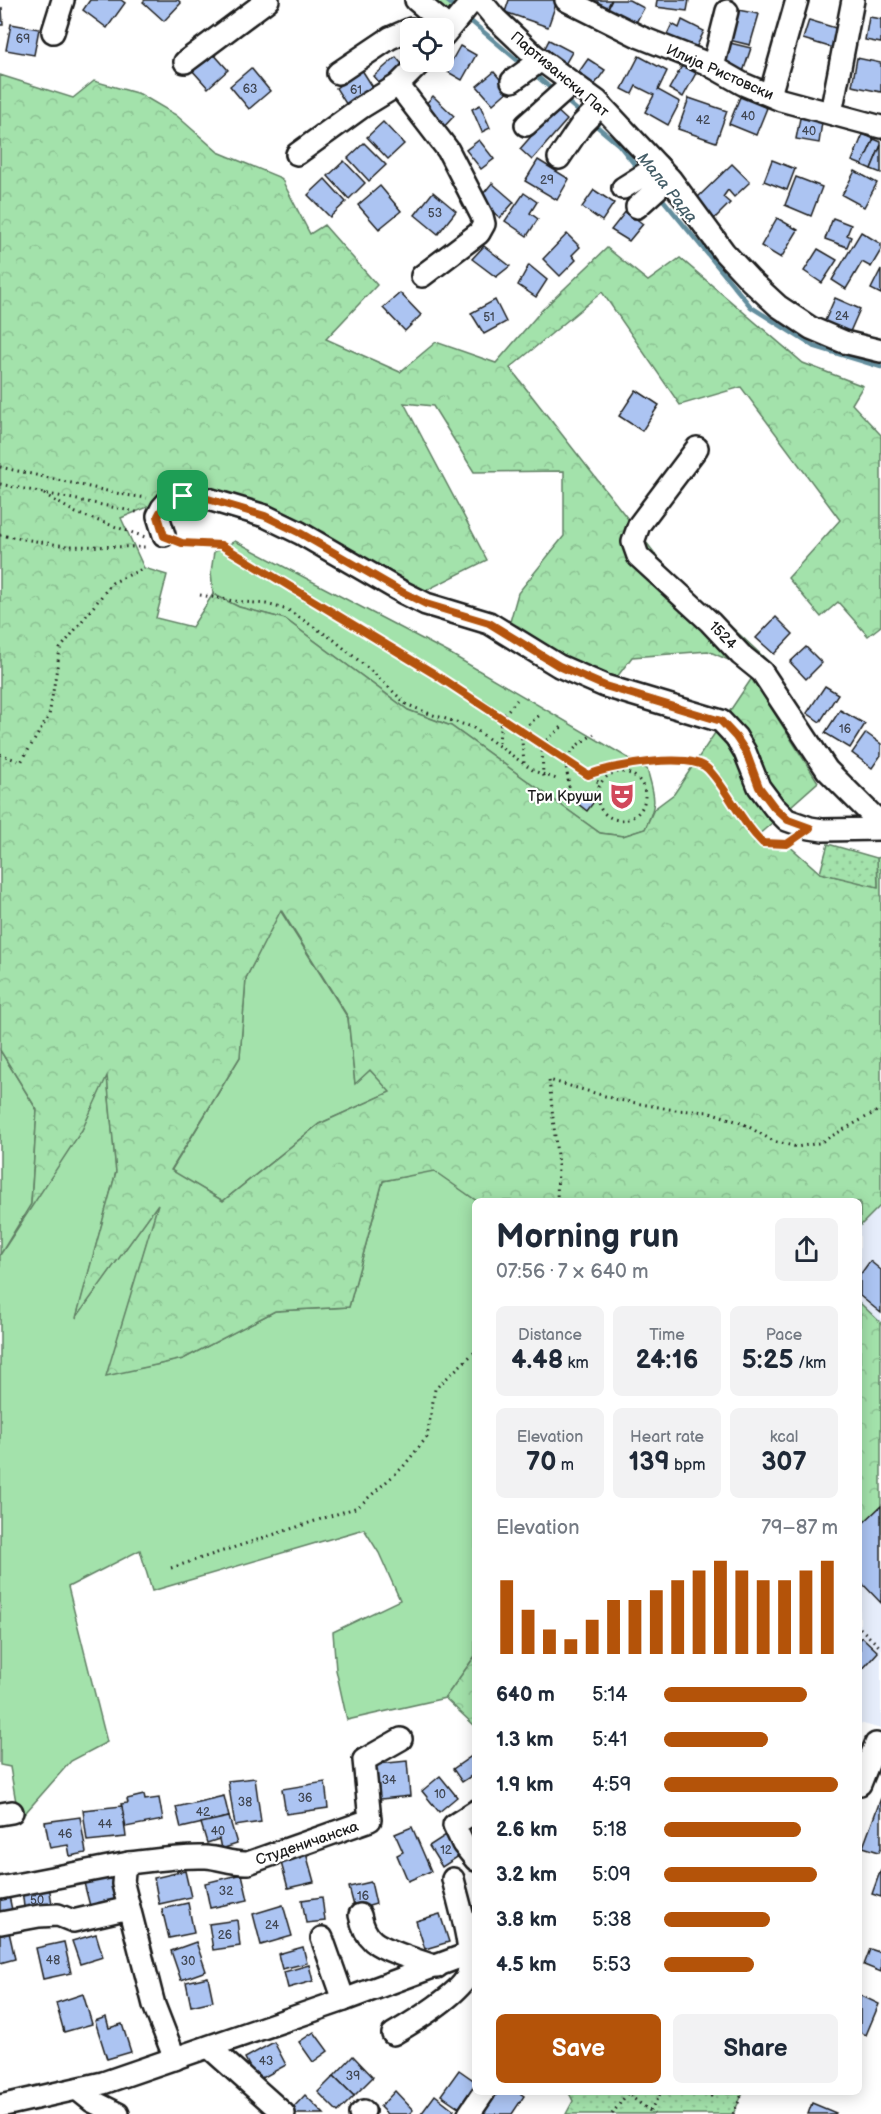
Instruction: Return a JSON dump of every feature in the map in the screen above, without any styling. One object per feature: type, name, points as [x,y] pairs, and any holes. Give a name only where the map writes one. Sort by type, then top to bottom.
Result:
[{"type":"street","points":[[53,32],[63,0]]},
{"type":"street","points":[[185,62],[268,0]]},
{"type":"street","points":[[416,0],[434,18]]},
{"type":"street","points":[[454,18],[473,0]]},
{"type":"street","name":"Партизански Пат","points":[[480,0],[495,18],[527,70],[564,91],[592,114],[648,183],[724,252],[778,306],[811,328],[844,342],[881,351]]},
{"type":"street","name":"Илија Ристовски","points":[[566,0],[640,38],[713,67],[743,84],[770,95],[881,128]]},
{"type":"street","points":[[770,95],[797,0]]},
{"type":"street","points":[[831,113],[853,0]]},
{"type":"street","points":[[713,67],[727,11]]},
{"type":"street","points":[[338,73],[400,34]]},
{"type":"street","points":[[297,154],[362,107],[398,85],[411,72]]},
{"type":"street","points":[[398,85],[448,150],[484,224],[479,233],[422,276]]},
{"type":"street","points":[[526,125],[564,91]]},
{"type":"street","points":[[559,158],[592,114]]},
{"type":"street","name":"1524","points":[[697,448],[639,525],[633,542],[638,556],[710,622],[741,655],[762,672],[827,770],[872,815],[881,820]]},
{"type":"street","points":[[157,528],[183,496],[198,496],[265,516],[300,533],[426,604],[489,623],[559,666],[605,686],[721,721],[746,752],[759,787],[774,807],[788,820],[810,828],[841,831],[881,829]]},
{"type":"street","name":"Студеничанска","points":[[129,1863],[184,1857],[209,1857],[235,1864],[248,1863],[370,1820],[364,1760],[401,1739]]},
{"type":"street","points":[[862,1777],[872,1743]]},
{"type":"street","points":[[472,1814],[454,1825],[463,1844],[472,1855]]},
{"type":"street","points":[[0,1888],[129,1863]]},
{"type":"street","points":[[129,1863],[124,1871],[123,1884],[154,2005],[175,2059]]},
{"type":"street","points":[[393,2034],[450,1996],[467,1976],[472,1952],[453,1879]]},
{"type":"street","points":[[1,1923],[58,1915],[73,1921],[129,1908]]},
{"type":"street","points":[[360,1915],[363,1927],[373,1941],[404,1956],[437,1967]]},
{"type":"street","points":[[322,1938],[344,2000]]},
{"type":"street","points":[[0,2106],[103,2084],[437,1967],[472,1952]]},
{"type":"street","points":[[209,2047],[284,2114]]},
{"type":"street","points":[[77,2089],[92,2101],[118,2114]]},
{"type":"street","points":[[469,2114],[482,2095]]},
{"type":"path","points":[[0,467],[125,495],[157,528]]},
{"type":"path","points":[[0,484],[40,492],[157,528],[182,543],[221,545],[433,673],[600,783]]},
{"type":"path","points":[[40,492],[76,513],[157,528]]},
{"type":"path","points":[[0,535],[65,546],[157,528]]},
{"type":"path","points":[[0,754],[21,762],[49,716],[60,649],[112,583],[144,568]]},
{"type":"path","points":[[200,595],[266,604],[288,610],[334,640],[406,704],[472,727],[534,771],[559,780]]},
{"type":"path","points":[[499,743],[501,718],[517,700]]},
{"type":"path","points":[[521,731],[543,713]]},
{"type":"path","points":[[542,744],[564,726]]},
{"type":"path","points":[[521,731],[524,763]]},
{"type":"path","points":[[570,793],[565,772],[565,759],[579,744],[594,734]]},
{"type":"path","points":[[542,744],[543,777]]},
{"type":"path","points":[[588,775],[598,771],[663,760],[684,760],[707,767],[750,831],[763,843],[787,844],[810,828]]},
{"type":"path","points":[[618,772],[635,777],[642,784],[645,792],[643,805],[629,819],[617,820],[605,813],[597,800],[600,783],[618,772]]},
{"type":"path","points":[[557,1198],[558,1165],[549,1080],[619,1100],[675,1110],[710,1112],[744,1124],[773,1141],[797,1147],[819,1143],[881,1109]]},
{"type":"path","points":[[171,1568],[358,1507],[403,1467],[427,1437],[435,1389],[472,1355]]},
{"type":"path","points":[[862,1630],[881,1648]]},
{"type":"path","points":[[612,2114],[625,2095]]},
{"type":"path","points":[[629,2095],[652,2113],[660,2095]]},
{"type":"path","points":[[733,2114],[741,2095]]},
{"type":"shaded area","points":[[881,1205],[881,1323],[862,1305],[862,1224]]},
{"type":"shaded area","points":[[881,1533],[881,1729],[862,1724],[862,1551]]},
{"type":"green space","points":[[432,0],[464,0],[452,17]]},
{"type":"green space","points":[[0,75],[73,98],[94,81],[140,94],[176,115],[218,152],[281,178],[310,234],[324,225],[377,285],[326,339],[400,372],[436,342],[496,363],[542,310],[607,248],[648,281],[680,258],[803,363],[863,386],[852,404],[881,435],[881,626],[868,636],[838,602],[821,617],[788,578],[840,520],[741,387],[680,405],[602,292],[510,368],[660,560],[770,663],[768,703],[818,782],[756,837],[763,843],[787,844],[820,873],[878,886],[877,858],[881,857],[881,1205],[862,1224],[862,1198],[473,1198],[434,1171],[383,1181],[349,1307],[275,1311],[183,1359],[106,1376],[158,1204],[76,1318],[116,1172],[107,1076],[82,1130],[0,1255],[31,1204],[37,1110],[0,1050]],"holes":[[[404,403],[433,406],[474,472],[564,471],[564,536],[518,593],[508,629],[611,685],[632,657],[708,651],[756,672],[674,794],[654,809],[645,829],[623,836],[600,833],[451,726],[408,710],[285,619],[239,607],[213,594],[192,627],[156,618],[167,575],[144,568],[121,518],[189,490],[269,505],[425,591],[487,560]],[[281,910],[348,1017],[355,1084],[370,1070],[390,1092],[319,1124],[223,1201],[171,1170],[240,1057],[246,978]]]},
{"type":"green space","points":[[235,541],[449,653],[647,769],[654,799],[652,812],[645,829],[623,836],[600,833],[451,726],[408,710],[285,619],[239,607],[213,594],[211,572],[214,552]]},
{"type":"green space","points":[[828,844],[877,858],[878,887],[820,873]]},
{"type":"green space","points":[[280,910],[348,1018],[355,1083],[370,1070],[391,1092],[319,1124],[223,1201],[171,1171],[240,1057],[246,978]]},
{"type":"green space","points":[[0,1050],[37,1110],[31,1203],[82,1130],[107,1074],[116,1172],[77,1316],[159,1202],[107,1375],[183,1359],[275,1311],[349,1307],[383,1181],[434,1170],[473,1198],[472,1660],[445,1698],[347,1720],[336,1670],[333,1632],[400,1600],[379,1553],[364,1529],[152,1591],[140,1550],[68,1587],[107,1742],[71,1761],[19,1820],[10,1767],[0,1765]]},
{"type":"green space","points":[[862,1305],[881,1323],[881,1533],[862,1551]]},
{"type":"green space","points":[[472,1660],[472,1723],[445,1698]]},
{"type":"green space","points":[[570,2095],[742,2095],[733,2114],[566,2114],[573,2101]]},
{"type":"building","points":[[90,0],[121,0],[125,3],[107,28],[83,10]]},
{"type":"building","points":[[145,0],[178,0],[181,3],[164,21],[143,2]]},
{"type":"building","points":[[509,0],[557,1],[548,27],[505,12]]},
{"type":"building","points":[[587,0],[611,0],[607,9]]},
{"type":"building","points":[[612,0],[629,0],[644,8],[634,26],[606,12]]},
{"type":"building","points":[[657,0],[689,0],[687,11],[656,7]]},
{"type":"building","points":[[2,8],[3,25],[0,25],[0,9]]},
{"type":"building","points":[[738,10],[759,14],[750,45],[729,40]]},
{"type":"building","points":[[869,17],[881,19],[881,43],[865,40]]},
{"type":"building","points":[[682,20],[704,31],[694,52],[665,39],[672,24],[679,28]]},
{"type":"building","points":[[809,20],[839,29],[833,48],[803,39]]},
{"type":"building","points":[[11,24],[39,29],[34,55],[6,50]]},
{"type":"building","points":[[549,40],[572,52],[564,66],[542,54]]},
{"type":"building","points":[[730,43],[751,48],[743,72],[722,66]]},
{"type":"building","points":[[460,46],[476,55],[462,80],[448,72],[454,72],[454,57]]},
{"type":"building","points":[[212,52],[228,70],[208,88],[192,70]]},
{"type":"building","points":[[639,56],[667,71],[658,90],[680,102],[668,125],[645,112],[654,95],[636,86],[632,94],[622,89]]},
{"type":"building","points":[[396,57],[400,62],[400,72],[383,87],[374,76]]},
{"type":"building","points":[[857,58],[881,63],[881,92],[852,86]]},
{"type":"building","points":[[588,59],[605,70],[593,87],[576,76]]},
{"type":"building","points":[[682,66],[696,73],[683,97],[669,89]]},
{"type":"building","points":[[251,68],[270,91],[249,109],[230,86]]},
{"type":"building","points":[[362,70],[376,92],[350,110],[336,88]]},
{"type":"building","points":[[494,72],[509,90],[493,104],[477,86]]},
{"type":"building","points":[[433,96],[454,116],[441,130],[420,110]]},
{"type":"building","points":[[740,97],[767,108],[756,135],[729,124]]},
{"type":"building","points":[[689,98],[727,111],[716,142],[678,129]]},
{"type":"building","points":[[480,105],[490,128],[482,132],[472,109]]},
{"type":"building","points":[[555,109],[567,120],[532,160],[520,149]]},
{"type":"building","points":[[800,118],[822,122],[819,143],[796,139]]},
{"type":"building","points":[[383,122],[404,144],[388,159],[367,137]]},
{"type":"building","points":[[863,134],[874,139],[862,165],[852,161]]},
{"type":"building","points":[[874,139],[881,142],[881,145],[871,169],[862,165]]},
{"type":"building","points":[[479,140],[494,159],[481,169],[466,150]]},
{"type":"building","points":[[364,143],[386,165],[369,181],[348,158]]},
{"type":"building","points":[[881,145],[881,173],[871,169]]},
{"type":"building","points":[[538,160],[569,179],[557,200],[525,181]]},
{"type":"building","points":[[772,160],[795,169],[787,190],[764,181]]},
{"type":"building","points":[[344,161],[365,183],[349,199],[328,176]]},
{"type":"building","points":[[732,164],[750,182],[734,197],[728,190],[723,197],[730,203],[714,219],[695,200]]},
{"type":"building","points":[[855,171],[877,183],[864,207],[842,195]]},
{"type":"building","points":[[796,177],[822,187],[811,216],[785,205]]},
{"type":"building","points":[[325,179],[346,202],[330,217],[308,195]]},
{"type":"building","points":[[492,183],[514,202],[500,218],[479,199]]},
{"type":"building","points":[[380,186],[401,211],[379,229],[358,205]]},
{"type":"building","points":[[594,190],[614,203],[602,221],[582,207]]},
{"type":"building","points":[[433,192],[456,211],[438,234],[415,215]]},
{"type":"building","points":[[524,193],[537,202],[530,213],[538,219],[527,236],[505,221]]},
{"type":"building","points":[[626,211],[643,224],[629,241],[611,230]]},
{"type":"building","points":[[777,218],[798,230],[781,258],[761,246]]},
{"type":"building","points":[[833,218],[851,225],[847,235],[851,237],[847,247],[825,239]]},
{"type":"building","points":[[861,232],[881,244],[881,250],[871,267],[862,262],[846,289],[832,280]]},
{"type":"building","points":[[567,234],[580,247],[572,255],[576,260],[560,276],[543,259]]},
{"type":"building","points":[[484,246],[510,266],[496,277],[472,259]]},
{"type":"building","points":[[818,249],[837,260],[822,283],[804,271]]},
{"type":"building","points":[[529,265],[547,280],[536,297],[518,285]]},
{"type":"building","points":[[881,269],[881,294],[871,289]]},
{"type":"building","points":[[400,293],[421,315],[405,331],[383,308]]},
{"type":"building","points":[[835,298],[860,309],[849,334],[824,323]]},
{"type":"building","points":[[495,300],[506,322],[484,334],[471,313]]},
{"type":"building","points":[[636,390],[659,405],[642,431],[619,416]]},
{"type":"building","points":[[776,617],[793,634],[774,654],[756,638]]},
{"type":"building","points":[[806,647],[822,663],[806,679],[790,662]]},
{"type":"building","points":[[825,686],[838,694],[820,722],[807,713]]},
{"type":"building","points":[[840,710],[865,724],[850,748],[825,733]]},
{"type":"building","points":[[866,733],[881,744],[881,755],[872,768],[852,753]]},
{"type":"building","points":[[586,791],[596,799],[587,811],[577,803]]},
{"type":"building","points":[[870,1261],[881,1270],[881,1313],[862,1298],[862,1272]]},
{"type":"building","points":[[881,1506],[881,1603],[862,1583],[862,1524]]},
{"type":"building","points":[[862,1637],[878,1652],[862,1670]]},
{"type":"building","points":[[472,1756],[472,1776],[462,1782],[453,1769]]},
{"type":"building","points":[[407,1761],[410,1796],[371,1800],[368,1765]]},
{"type":"building","points":[[440,1776],[457,1797],[439,1812],[422,1791]]},
{"type":"building","points":[[255,1778],[261,1822],[235,1826],[228,1781]]},
{"type":"building","points":[[325,1782],[328,1808],[286,1814],[282,1789]]},
{"type":"building","points":[[144,1795],[145,1800],[159,1798],[163,1820],[126,1827],[121,1804],[128,1803],[127,1799]]},
{"type":"building","points":[[224,1796],[229,1817],[181,1828],[176,1807]]},
{"type":"building","points":[[881,1798],[881,1848],[879,1852],[863,1847]]},
{"type":"building","points":[[122,1806],[126,1837],[87,1841],[83,1810]]},
{"type":"building","points":[[80,1817],[86,1853],[70,1856],[68,1845],[50,1848],[45,1822]]},
{"type":"building","points":[[229,1817],[237,1844],[221,1849],[219,1839],[207,1843],[201,1823]]},
{"type":"building","points":[[412,1827],[431,1871],[408,1881],[397,1855],[403,1852],[395,1834]]},
{"type":"building","points":[[449,1833],[462,1854],[442,1867],[429,1846]]},
{"type":"building","points":[[472,1833],[472,1849],[464,1838]]},
{"type":"building","points":[[306,1853],[314,1882],[288,1888],[280,1859]]},
{"type":"building","points":[[881,1869],[881,1897],[872,1894]]},
{"type":"building","points":[[185,1871],[191,1897],[159,1904],[154,1878]]},
{"type":"building","points":[[111,1872],[118,1903],[91,1910],[83,1879]]},
{"type":"building","points":[[242,1874],[248,1900],[210,1908],[205,1883]]},
{"type":"building","points":[[371,1882],[376,1904],[355,1910],[349,1887]]},
{"type":"building","points":[[49,1886],[53,1910],[25,1915],[22,1890]]},
{"type":"building","points":[[8,1891],[12,1910],[0,1912],[0,1893]]},
{"type":"building","points":[[322,1897],[325,1921],[306,1923],[302,1900]]},
{"type":"building","points":[[188,1903],[194,1933],[169,1938],[162,1909]]},
{"type":"building","points":[[283,1905],[292,1936],[261,1945],[253,1914]]},
{"type":"building","points":[[440,1914],[449,1942],[425,1949],[416,1921]]},
{"type":"building","points":[[237,1920],[240,1946],[213,1950],[209,1924]]},
{"type":"building","points":[[9,1932],[15,1959],[0,1963],[0,1935]]},
{"type":"building","points":[[96,1934],[103,1957],[80,1964],[72,1941]]},
{"type":"building","points":[[64,1942],[71,1973],[43,1979],[36,1948]]},
{"type":"building","points":[[196,1942],[206,1971],[181,1980],[171,1951]]},
{"type":"building","points":[[303,1947],[307,1963],[282,1969],[278,1954]]},
{"type":"building","points":[[881,1948],[881,1972],[864,1965],[870,1949],[879,1952]]},
{"type":"building","points":[[309,1965],[313,1981],[288,1988],[284,1972]]},
{"type":"building","points":[[208,1977],[213,2001],[191,2006],[186,1982]]},
{"type":"building","points":[[83,1994],[92,2024],[64,2032],[56,2003]]},
{"type":"building","points":[[862,1996],[879,2004],[866,2035],[862,2033]]},
{"type":"building","points":[[106,2017],[109,2028],[122,2024],[131,2052],[107,2059],[95,2021]]},
{"type":"building","points":[[314,2032],[328,2051],[313,2062],[299,2042]]},
{"type":"building","points":[[274,2042],[286,2065],[257,2081],[245,2058]]},
{"type":"building","points":[[353,2056],[373,2077],[354,2096],[334,2076]]},
{"type":"building","points":[[459,2070],[472,2079],[472,2092],[460,2108],[441,2095]]},
{"type":"building","points":[[334,2076],[354,2096],[338,2112],[318,2092]]},
{"type":"building","points":[[395,2091],[413,2110],[409,2114],[387,2114],[380,2107]]},
{"type":"building","points":[[305,2095],[324,2114],[291,2114],[289,2112]]},
{"type":"building","points":[[435,2095],[454,2110],[451,2114],[421,2114]]},
{"type":"building","points":[[495,2095],[524,2096],[512,2114],[483,2114]]},
{"type":"building","points":[[812,2103],[836,2113],[808,2114]]},
{"type":"waterway","name":"Мала Рада","points":[[446,0],[458,10]]},
{"type":"waterway","name":"Мала Рада","points":[[466,17],[524,66]]},
{"type":"waterway","name":"Мала Рада","points":[[533,73],[554,91]]},
{"type":"waterway","name":"Мала Рада","points":[[563,98],[584,116]]},
{"type":"waterway","name":"Мала Рада","points":[[593,123],[619,145],[639,170]]},
{"type":"waterway","name":"Мала Рада","points":[[660,196],[751,307],[813,346],[881,367]]},
{"type":"place","name":"Три Круши","points":[[622,796]]},
{"type":"route","points":[[183,496],[198,496],[265,516],[300,533],[426,604],[489,623],[559,666],[605,686],[721,721],[746,752],[759,787],[774,807],[788,820],[810,828],[787,844],[763,843],[750,831],[707,767],[684,760],[663,760],[598,771],[588,775],[433,673],[221,545],[182,543],[164,536],[158,516],[170,500],[183,496]]}]
